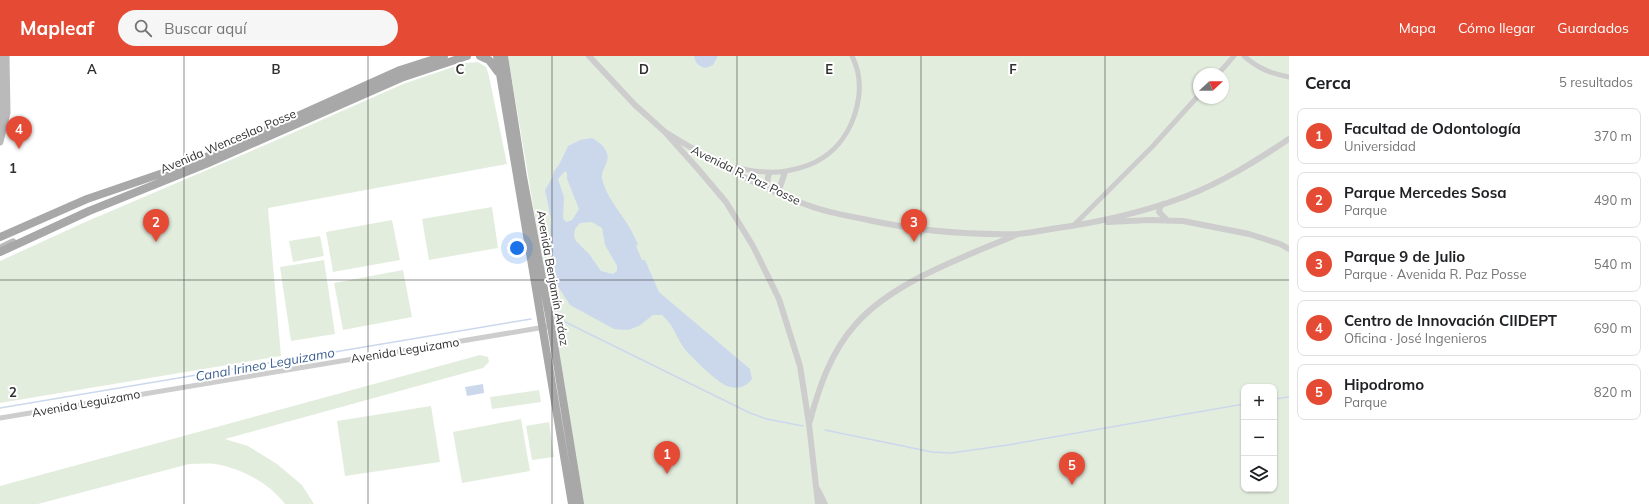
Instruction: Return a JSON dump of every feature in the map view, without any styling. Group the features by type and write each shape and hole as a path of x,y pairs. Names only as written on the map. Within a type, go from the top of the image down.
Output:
{"main road":[{"path":"0,124 3,98 1,56"},
{"path":"0,142 7,113 6,56"},
{"path":"0,237 87,199 194,162 400,70 444,56"},
{"name":"Avenida Wenceslao Posse","path":"0,252 89,211 206,164 401,78 466,56 475,56"},
{"path":"480,56 489,60 500,74"},
{"name":"Avenida Benjamín Aráoz","path":"497,56 580,504"},
{"name":"Avenida Benjamín Aráoz","path":"504,56 572,504"},
{"path":"0,248 26,237 39,234"}],"street":[{"path":"589,56 635,105 664,132 726,202 753,246 770,279 779,299 800,366 809,424 818,504"},
{"path":"722,165 769,173 785,172 808,165 824,157 835,147 846,133 854,117 858,98 859,80 852,56"},
{"path":"1223,68 1234,56"},
{"path":"1244,56 1256,66 1272,73 1289,76"},
{"path":"1072,226 1152,147 1193,102"},
{"name":"Avenida R. Paz Posse","path":"664,132 722,165 778,193 834,213 924,231 1020,234 1094,222 1163,204 1216,182 1268,153 1289,139"},
{"path":"778,193 785,172"},
{"path":"766,187 769,173"},
{"path":"1163,204 1160,207 1159,212 1168,221"},
{"path":"1094,222 1149,220 1183,221 1249,234 1280,244 1289,249"},
{"path":"809,424 819,386 837,350 854,326 876,304 918,278 1020,234"},
{"name":"Avenida Leguizamo","path":"0,418 546,327"},
{"path":"816,487 825,504"}],"green space":[{"path":"508,56 1289,56 1289,504 583,504"},
{"path":"478,62 486,67 489,76 507,164 268,208 281,356 0,403 0,261 83,223 403,84 465,63"},
{"path":"492,207 498,248 429,260 422,219"},
{"path":"392,220 400,260 333,272 326,232"},
{"path":"320,236 324,256 293,262 289,241"},
{"path":"324,260 335,334 291,341 280,267"},
{"path":"403,270 412,317 343,330 334,283"},
{"path":"480,355 488,357 489,362 483,368 225,439 248,446 277,464 302,485 314,504 285,504 263,483 235,469 215,464 189,464 38,504 0,504 0,486"},
{"path":"539,390 541,402 492,409 490,397"},
{"path":"431,406 440,462 345,476 337,421"},
{"path":"521,419 530,471 462,483 453,432"},
{"path":"549,422 554,457 532,460 526,426"}],"water":[{"path":"694,56 718,56 713,65 706,68 701,67 695,61"},
{"path":"592,138 605,148 608,156 602,175 604,185 638,244 636,246 642,260 645,260 659,292 750,369 752,379 750,382 736,388 729,387 721,383 687,352 670,323 662,315 653,315 639,326 628,330 614,329 570,305 557,285 554,274 550,231 551,219 545,190 568,146 580,140","holes":["565,171 579,209 572,220 566,222 563,218 564,197 558,179","592,222 602,228 605,245 617,266 617,271 613,274 601,271 589,254 576,241 574,236 575,229 580,223"]},
{"path":"483,384 484,393 467,396 465,387"}],"waterway":[{"path":"553,316 750,413 767,419 803,426"},
{"name":"Canal Irineo Leguizamo","path":"0,408 531,319"},
{"path":"1277,399 1289,397"},
{"path":"825,430 932,452 951,453 1008,445 1241,405"}],"place":[{"name":"Centro de Innovación CIIDEPT","path":"19,149"},
{"name":"Parque Mercedes Sosa","path":"156,242"},
{"name":"Parque 9 de Julio","path":"914,242"},
{"name":"Facultad de Odontología","path":"667,474"},
{"name":"Hipodromo","path":"1072,485"}]}
